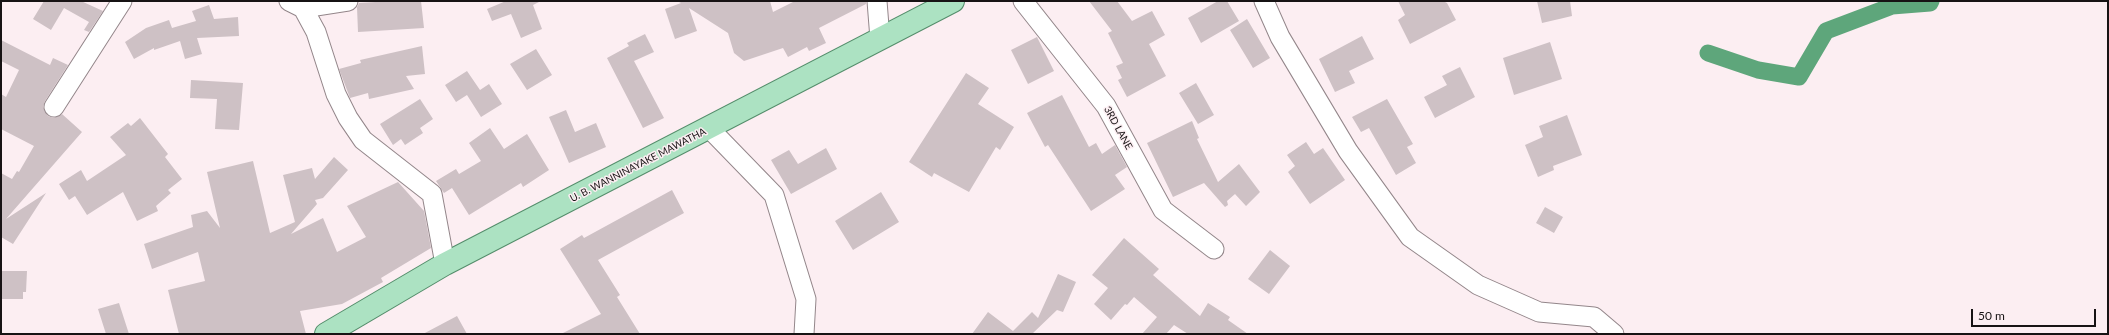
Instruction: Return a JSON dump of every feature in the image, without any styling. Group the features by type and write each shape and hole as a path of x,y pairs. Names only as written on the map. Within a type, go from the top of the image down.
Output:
{"main road":[{"name":"U. B. WANNINAYAKE MAWATHA","path":"326,334 445,264 880,39 927,7 953,1"}],"street":[{"path":"54,107 122,1"},
{"path":"348,1 298,3 316,32 336,94 348,118 363,140 432,194 445,264"},
{"path":"877,1 880,39"},
{"name":"3RD LANE","path":"1023,1 1106,106 1163,210 1214,250"},
{"path":"1264,1 1280,37 1348,151 1410,237 1478,285 1539,312 1594,317 1614,334"},
{"path":"709,128 774,196 806,299 804,334"}],"building":[{"path":"44,1 81,1 103,11 89,32 84,30 89,22 64,8 51,30 33,19"},
{"path":"421,1 424,28 358,32 357,7 359,3"},
{"path":"506,1 541,1 533,5 542,29 521,38 511,14 492,21 487,9"},
{"path":"677,1 770,1 773,12 795,1 866,1 866,4 819,28 826,43 809,51 807,47 788,57 783,48 744,61 734,53 728,33 689,8 697,31 675,39 665,9 681,3"},
{"path":"1089,1 1117,1 1132,21 1152,11 1165,35 1149,44 1166,76 1127,97 1118,80 1122,78 1116,66 1123,63 1108,33 1112,31"},
{"path":"1218,1 1227,1 1239,21 1201,43 1188,18"},
{"path":"1398,1 1443,1 1447,3 1456,20 1410,44 1398,20 1405,15"},
{"path":"1537,1 1570,1 1572,16 1542,23"},
{"path":"209,5 214,19 238,17 239,36 197,38 202,54 185,59 180,41 154,50 154,48 134,59 125,42 146,28 169,20 172,28 196,21 192,11"},
{"path":"1247,19 1270,58 1253,68 1230,30"},
{"path":"645,34 654,52 634,61 664,118 643,128 607,58 629,46 627,43"},
{"path":"1362,36 1374,59 1349,71 1355,83 1335,92 1319,59"},
{"path":"1037,37 1054,71 1028,84 1011,50"},
{"path":"1,40 50,65 53,58 68,65 45,101 43,107 48,116 54,118 62,114 82,132 6,219 46,193 13,244 1,237 1,173 12,179 17,171 19,172 34,146 1,129 1,94 6,97 19,70 1,61"},
{"path":"1550,42 1562,79 1514,95 1503,58"},
{"path":"422,46 425,74 406,76 414,89 369,99 368,93 350,98 339,69 361,63 360,60"},
{"path":"536,49 552,75 527,90 510,64"},
{"path":"1460,67 1475,97 1435,118 1424,97 1447,85 1442,76"},
{"path":"467,71 480,90 489,84 502,104 481,117 467,95 456,102 445,85"},
{"path":"966,73 989,88 978,104 1014,127 1000,150 996,147 969,192 934,173 932,177 909,162"},
{"path":"191,80 243,83 239,130 215,129 217,99 190,98"},
{"path":"1196,83 1214,115 1198,124 1179,93"},
{"path":"1062,95 1089,147 1096,143 1102,154 1115,145 1127,167 1115,175 1125,189 1091,211 1048,145 1045,147 1027,113"},
{"path":"420,99 433,119 420,128 423,133 405,145 401,139 393,145 380,124"},
{"path":"1387,99 1413,144 1407,147 1416,163 1396,175 1369,128 1361,132 1352,117"},
{"path":"566,110 575,132 596,123 606,147 569,163 549,117"},
{"path":"1567,115 1582,155 1553,166 1554,170 1538,177 1525,145 1543,137 1539,126"},
{"path":"140,118 168,154 165,157 182,179 168,190 171,193 156,206 158,211 137,221 123,192 87,215 75,196 69,200 59,184 81,170 87,181 126,155 110,137 128,123 131,126"},
{"path":"1192,121 1199,138 1197,139 1218,182 1239,164 1260,192 1246,206 1235,194 1227,201 1228,205 1225,207 1204,183 1173,197 1147,143"},
{"path":"490,128 504,149 527,134 549,170 523,187 521,183 469,215 452,188 444,193 436,181 456,169 459,174 481,161 469,143"},
{"path":"1306,142 1314,154 1323,148 1345,180 1310,204 1288,172 1295,166 1287,155"},
{"path":"826,148 837,169 791,194 771,160 789,150 798,164"},
{"path":"334,157 348,170 323,198 315,200 317,204 291,234 323,218 337,252 366,237 347,206 398,182 424,211 431,248 381,278 383,282 342,304 300,311 306,334 179,334 168,290 205,281 198,252 152,269 144,244 193,227 191,215 207,211 220,228 207,172 253,161 270,233 295,222 283,175 312,168 315,179"},
{"path":"672,190 684,213 598,260 620,295 617,297 640,334 561,334 601,314 560,249 582,235 584,238"},
{"path":"881,192 899,222 853,250 835,221"},
{"path":"1545,207 1563,217 1554,233 1536,223"},
{"path":"1124,238 1159,269 1153,275 1200,316 1208,303 1230,317 1228,320 1248,334 1188,334 1174,325 1166,334 1142,334 1157,317 1134,297 1127,305 1125,304 1111,320 1094,304 1108,288 1092,275"},
{"path":"1270,250 1290,266 1269,294 1248,279"},
{"path":"1,271 27,271 26,292 23,292 23,299 1,299"},
{"path":"1058,274 1076,282 1063,312 1057,310 1032,334 972,334 988,312 1013,331 1032,312 1038,318"},
{"path":"119,303 129,334 106,334 98,309"},
{"path":"457,316 467,334 423,334"}],"waterway":[{"path":"1708,53 1758,70 1799,77 1826,31 1892,6 1930,3 1931,1"}]}
